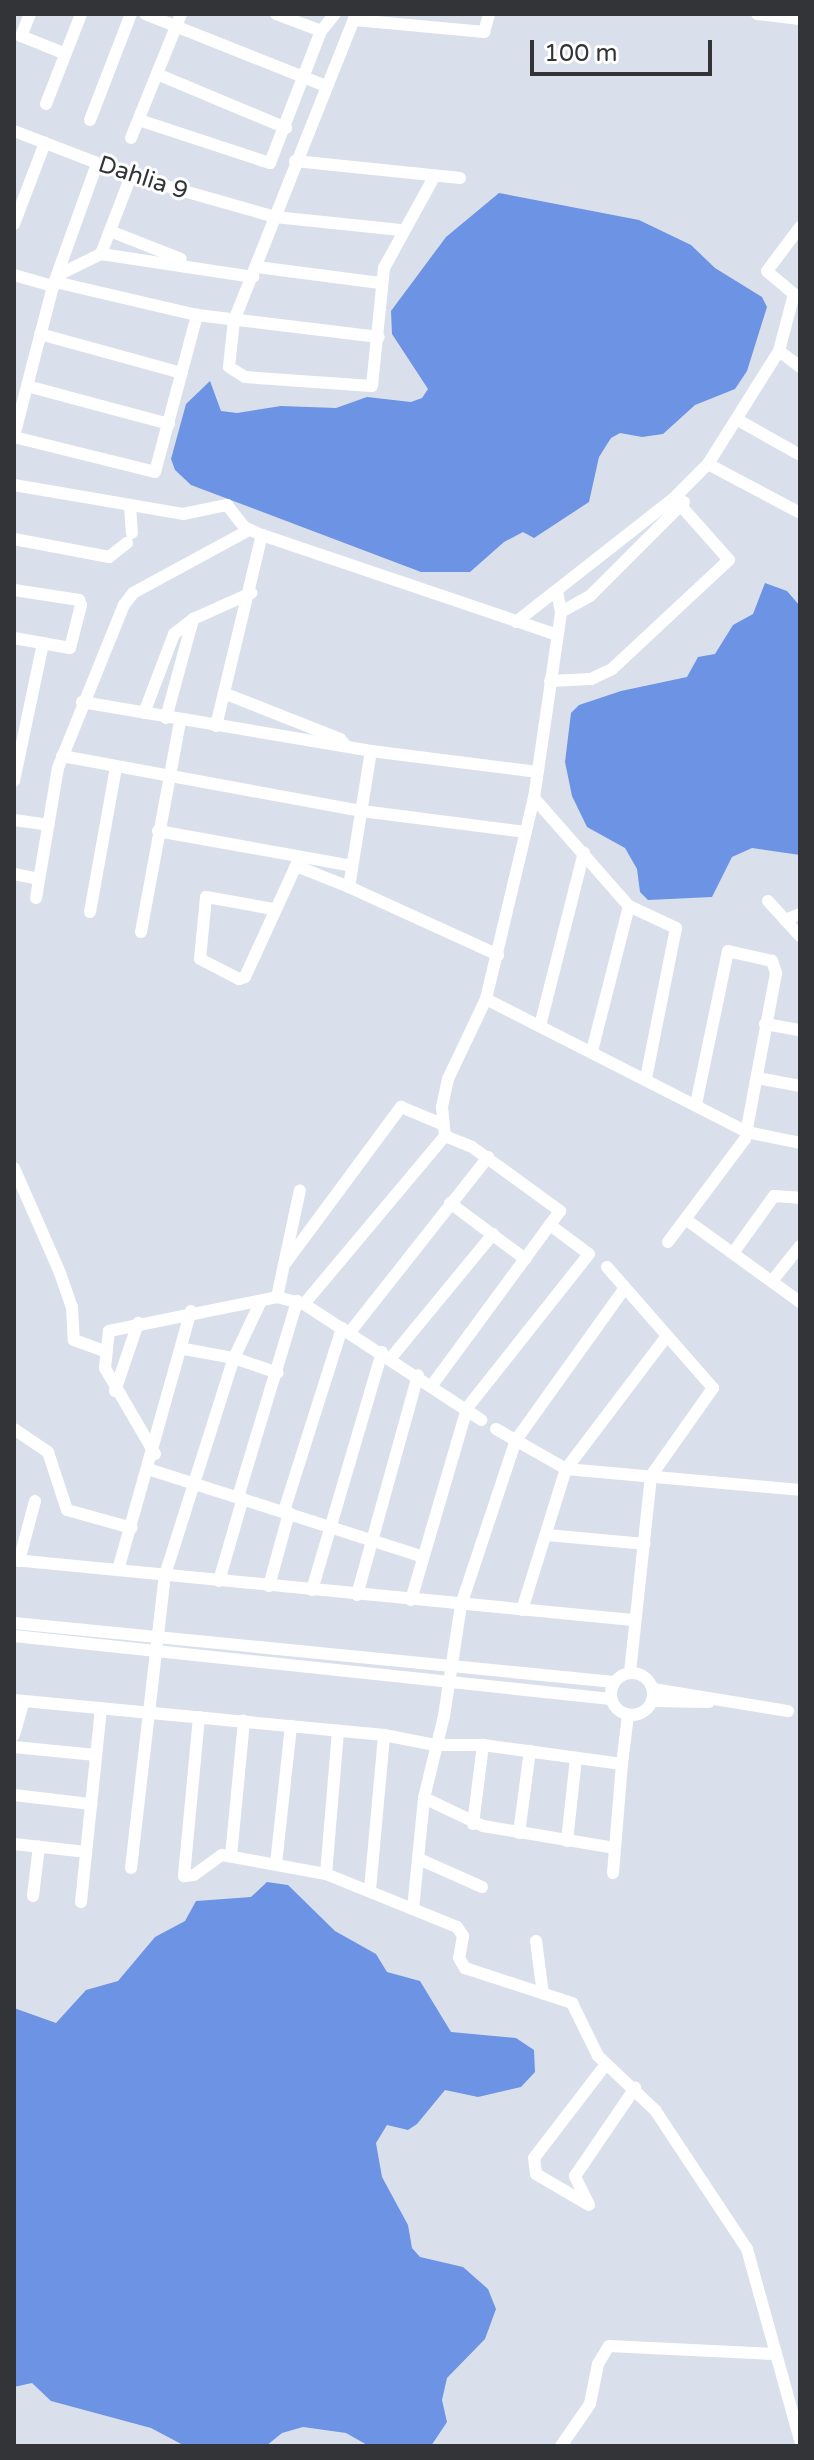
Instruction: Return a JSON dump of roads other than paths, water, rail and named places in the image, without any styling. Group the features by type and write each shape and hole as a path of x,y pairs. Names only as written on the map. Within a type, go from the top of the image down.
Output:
{"street":[{"path":"30,14 21,36 66,54"},
{"path":"46,104 81,14"},
{"path":"90,120 131,14"},
{"path":"145,14 178,20 326,86"},
{"path":"276,14 321,31"},
{"path":"139,120 270,163 321,31 335,14"},
{"path":"434,177 400,230 380,283 379,337 372,386 245,377 228,360 234,320 255,272 295,161 356,17 484,32 489,14"},
{"path":"757,14 800,19"},
{"path":"131,138 178,20"},
{"path":"157,74 286,128"},
{"name":"Dahlia 9","path":"14,131 131,176 275,217 400,230"},
{"path":"14,224 45,143"},
{"path":"295,161 460,178"},
{"path":"97,164 55,281 14,436 152,473 169,424 197,315"},
{"path":"101,254 131,176"},
{"path":"561,612 590,596 678,502 738,420 779,351 797,297 767,271 800,227"},
{"path":"110,231 198,265"},
{"path":"55,281 101,254 380,283"},
{"path":"14,275 55,281 197,315 379,337"},
{"path":"40,334 182,373"},
{"path":"779,351 800,367"},
{"path":"27,386 169,424"},
{"path":"738,420 798,450"},
{"path":"703,469 800,513"},
{"path":"14,485 190,515 222,504 249,530 557,635"},
{"path":"516,622 678,502"},
{"path":"550,681 591,679 612,669 729,560 678,502"},
{"path":"14,539 109,557 130,538 130,506"},
{"path":"36,898 62,756 82,702 133,593 249,530"},
{"path":"216,726 251,593 262,535"},
{"path":"14,590 81,602 72,646 14,638"},
{"path":"219,1581 301,1302 444,1130 448,1079 486,999 534,798 561,612 557,592"},
{"path":"144,713 164,650 193,619 251,593"},
{"path":"166,718 193,619"},
{"path":"14,781 43,643"},
{"path":"226,694 340,739 347,747"},
{"path":"82,702 371,751 538,772"},
{"path":"141,932 180,721"},
{"path":"349,887 371,751"},
{"path":"62,756 168,778 362,811 526,832"},
{"path":"90,912 116,767"},
{"path":"534,798 629,906 676,928 646,1078"},
{"path":"14,820 49,825"},
{"path":"158,831 298,861 352,866"},
{"path":"540,1026 584,852"},
{"path":"298,861 498,955"},
{"path":"273,909 206,897 203,963 245,977 273,909 298,861"},
{"path":"14,874 39,879"},
{"path":"768,901 800,936"},
{"path":"592,1051 629,906"},
{"path":"785,920 800,914"},
{"path":"668,1242 688,1221 747,1132 776,966 728,951 696,1104"},
{"path":"486,999 747,1132 800,1143"},
{"path":"765,1024 800,1030"},
{"path":"757,1078 800,1086"},
{"path":"284,1265 401,1107 488,1157 560,1209 433,1384"},
{"path":"269,1586 286,1512 346,1330 488,1157"},
{"path":"14,1168 72,1307 74,1340 104,1351"},
{"path":"277,1297 300,1190"},
{"path":"733,1253 774,1196 800,1198"},
{"path":"450,1203 525,1259"},
{"path":"688,1221 800,1302"},
{"path":"411,1600 421,1556 467,1408 589,1254 550,1225"},
{"path":"312,1590 386,1356 493,1234"},
{"path":"772,1281 800,1246"},
{"path":"607,1267 713,1388 651,1476 645,1544 633,1620 630,1673"},
{"path":"413,1909 424,1798 461,1605 516,1440 625,1288"},
{"path":"155,1454 115,1391 103,1362 109,1331 191,1311 277,1297 301,1302 433,1384 481,1420"},
{"path":"131,1868 165,1575 234,1358 261,1301"},
{"path":"118,1570 151,1470 184,1349 191,1311"},
{"path":"115,1391 138,1323"},
{"path":"522,1610 566,1469 667,1336"},
{"path":"184,1349 234,1358 278,1373"},
{"path":"357,1595 418,1375"},
{"path":"14,1429 48,1452 67,1510 132,1528"},
{"path":"496,1429 566,1469 800,1490"},
{"path":"151,1470 421,1556"},
{"path":"35,1501 16,1561 633,1620"},
{"path":"547,1535 645,1544"},
{"path":"14,1623 156,1644 611,1699 628,1715"},
{"path":"14,1636 450,1663 614,1682 630,1673 647,1679 652,1695 645,1711 628,1715"},
{"path":"611,1699 614,1682"},
{"path":"652,1695 788,1711"},
{"path":"14,1735 19,1700 384,1735 435,1745 483,1745 622,1764"},
{"path":"81,1902 101,1708"},
{"path":"613,1873 628,1715"},
{"path":"199,1717 183,1873 194,1875 217,1857 231,1856 326,1874 461,1931 459,1958 465,1968 572,2003 606,2064 635,2088 747,2249 800,2440"},
{"path":"231,1856 244,1721"},
{"path":"276,1864 291,1726"},
{"path":"326,1874 338,1731"},
{"path":"370,1890 384,1735"},
{"path":"473,1824 483,1745"},
{"path":"14,1747 96,1755"},
{"path":"519,1833 530,1751"},
{"path":"567,1841 576,1758"},
{"path":"14,1795 91,1804"},
{"path":"424,1798 473,1824 614,1848"},
{"path":"14,1844 86,1852"},
{"path":"33,1896 39,1846"},
{"path":"419,1859 482,1887"},
{"path":"536,1941 543,1994"},
{"path":"606,2064 534,2158 536,2174 589,2205 575,2176 635,2088"},
{"path":"561,2446 590,2404 598,2364 609,2346 774,2354"}],"water":[{"path":"499,193 639,220 691,245 715,268 762,297 767,307 747,371 735,389 695,405 663,434 642,437 620,433 611,438 599,457 589,502 534,538 523,532 504,542 470,572 421,572 191,485 175,470 171,459 186,404 210,381 221,411 237,413 281,406 336,408 367,397 411,402 422,398 428,389 392,334 391,311 446,237"},
{"path":"765,583 787,591 800,606 800,855 752,848 732,857 712,897 648,900 640,892 637,869 625,848 587,827 572,796 565,762 571,713 579,705 621,691 687,677 698,657 715,654 733,625 753,614"},
{"path":"267,1882 288,1885 335,1931 376,1954 387,1972 420,1981 451,2032 516,2038 534,2050 535,2072 521,2087 478,2097 445,2090 417,2124 408,2130 387,2125 376,2143 382,2177 408,2225 412,2248 420,2257 463,2267 488,2289 496,2309 485,2339 447,2378 442,2400 447,2422 431,2446 369,2446 346,2433 303,2427 282,2433 266,2446 185,2446 151,2428 51,2401 32,2383 14,2387 14,2008 56,2023 86,1990 118,1981 155,1937 185,1921 196,1901 251,1897"}]}
